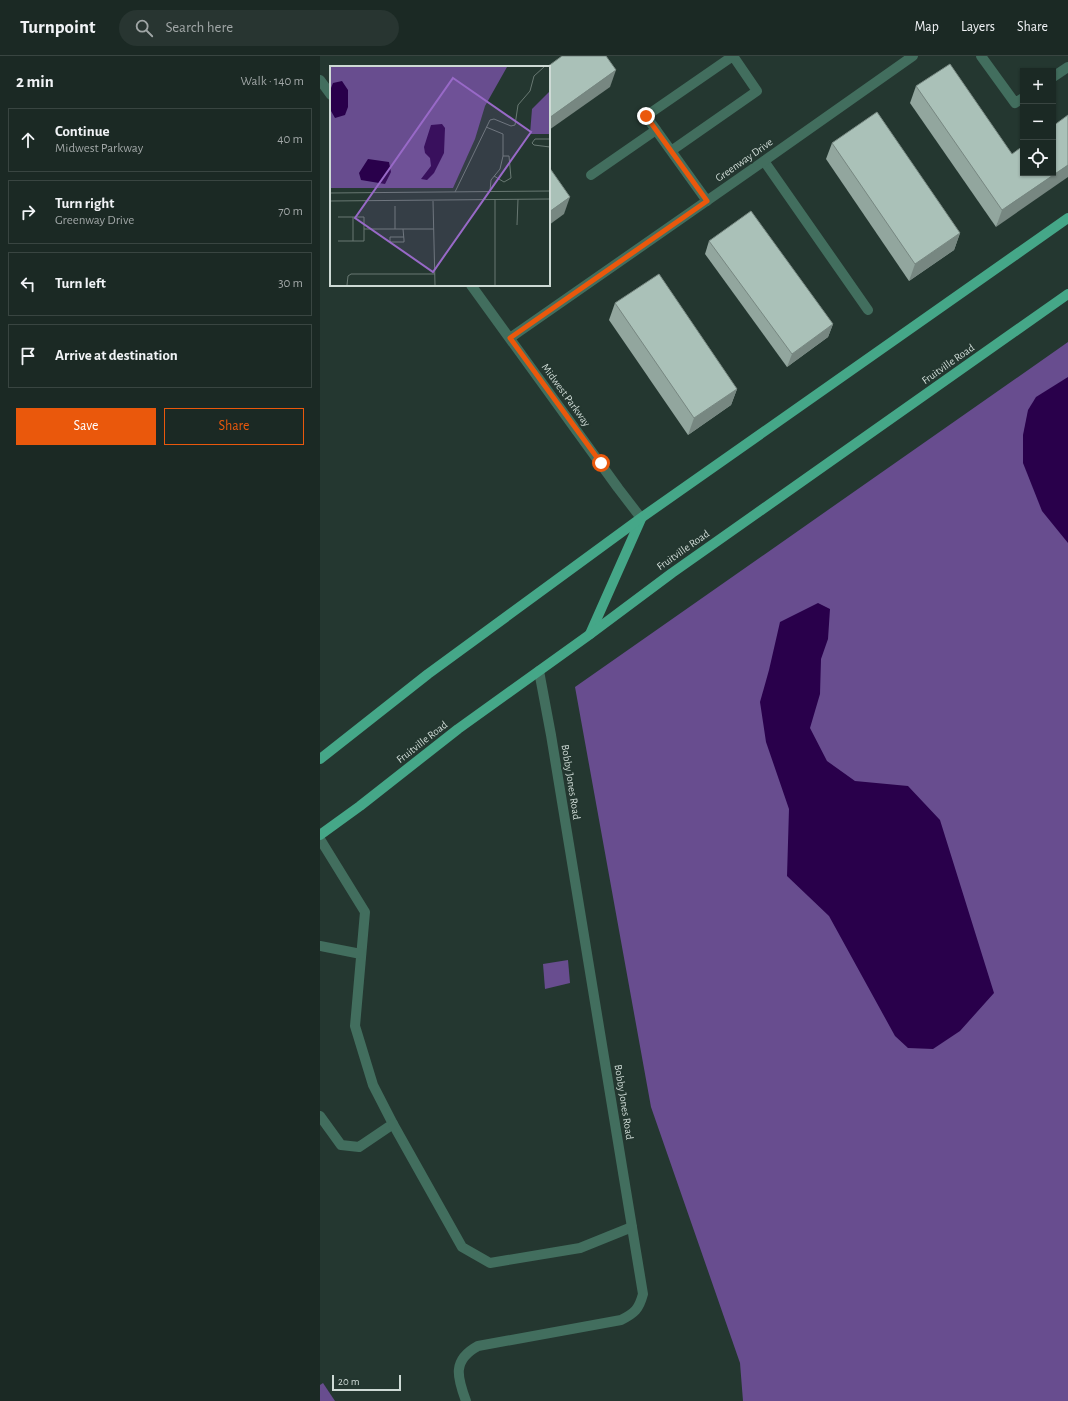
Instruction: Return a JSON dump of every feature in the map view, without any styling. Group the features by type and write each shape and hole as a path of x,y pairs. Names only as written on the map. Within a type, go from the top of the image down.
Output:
{"main road":[{"path":"320,759 428,674 641,518 1068,218"},
{"name":"Fruitville Road","path":"320,835 360,806 458,729 589,635 672,573 1068,294"},
{"path":"589,635 641,518"}],"street":[{"path":"671,151 757,91 733,56 646,116 671,151 707,201"},
{"name":"Greenway Drive","path":"510,338 913,56"},
{"path":"981,56 1015,103 1020,100"},
{"path":"1056,75 1068,66"},
{"path":"320,80 330,94"},
{"path":"591,175 656,130"},
{"path":"764,161 868,310"},
{"name":"Midwest Parkway","path":"472,286 641,518"},
{"name":"Bobby Jones Road","path":"466,1401 460,1384 458,1372 461,1361 468,1351 478,1346 621,1320 632,1315 640,1306 643,1294 551,735 539,671"},
{"path":"320,839 365,912 355,1026 373,1085 392,1124 462,1247 490,1263 580,1248 632,1227"},
{"path":"320,946 362,954"},
{"path":"320,1116 341,1145 359,1147 392,1124"}],"shaded area":[{"path":"1068,342 1068,1401 743,1401 740,1363 651,1107 575,687"},
{"path":"1068,377 1068,543 1042,511 1023,463 1023,435 1028,410 1036,397"},
{"path":"818,603 830,609 828,639 821,659 820,694 810,728 827,761 855,781 908,786 940,820 994,993 960,1031 933,1049 908,1048 895,1036 829,916 787,876 789,809 766,742 760,702 780,622"},
{"path":"568,960 570,983 545,989 543,964"},
{"path":"323,1383 335,1401 320,1401 320,1385"}],"building":[{"path":"562,56 606,56 616,70 550,117 550,66 548,66"},
{"path":"950,64 1012,154 1020,148 1020,176 1052,176 1002,210 916,86"},
{"path":"877,112 960,233 915,264 832,143"},
{"path":"1068,115 1068,165 1056,173 1056,124"},
{"path":"550,168 570,197 550,211"},
{"path":"751,211 833,324 792,354 709,241"},
{"path":"659,274 737,389 694,418 615,303"}],"route":[{"path":"601,463 510,338 707,201 646,116"}]}
